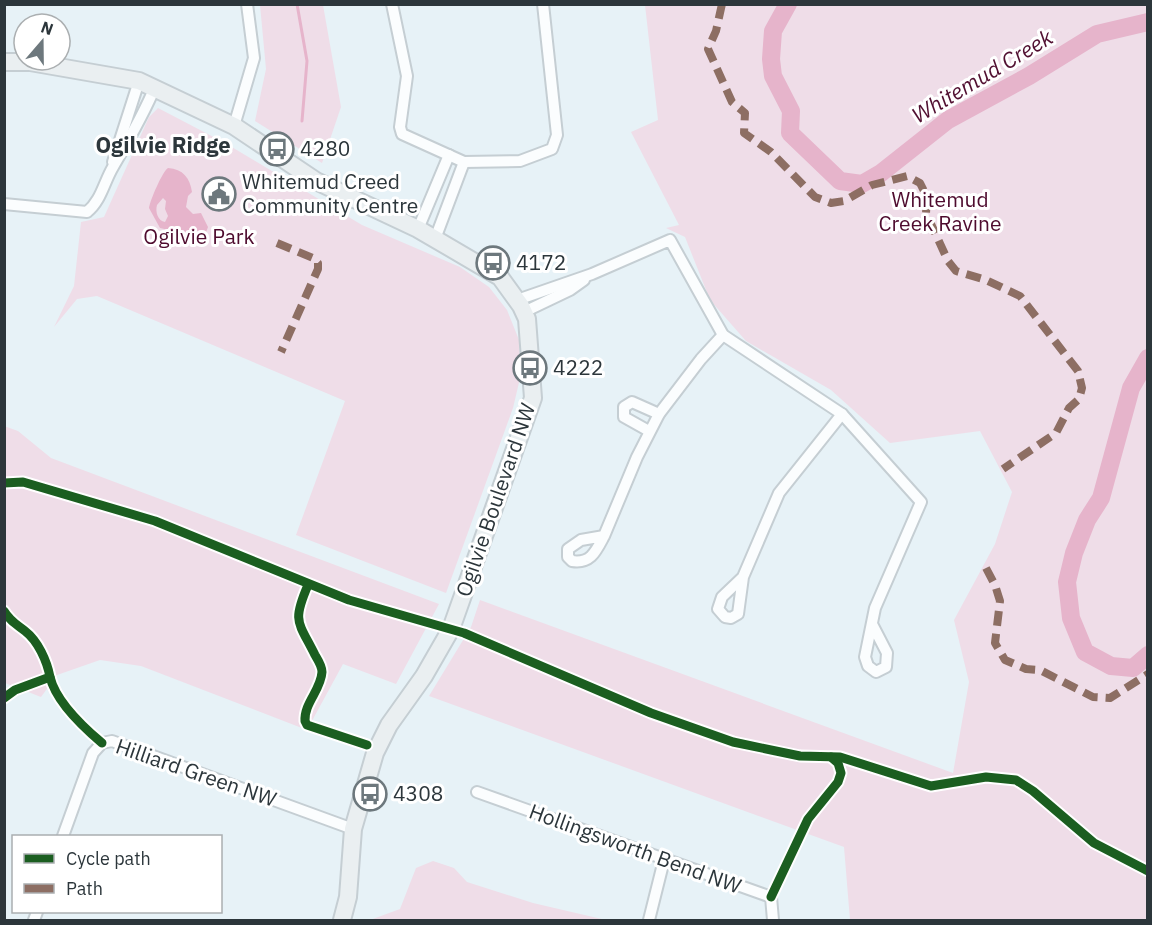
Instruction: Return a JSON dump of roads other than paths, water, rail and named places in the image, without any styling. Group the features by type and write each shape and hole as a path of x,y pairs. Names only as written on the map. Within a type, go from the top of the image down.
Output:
{"street":[{"path":"234,126 254,58 247,4"},
{"path":"392,4 407,76 400,127 402,134 464,162 520,161 552,149 557,135 543,4"},
{"name":"Ogilvie Boulevard NW","path":"4,62 30,62 147,84 234,126 316,181 418,229 500,277 527,319 533,398 451,629 382,739 364,784 352,829 348,897 342,921"},
{"path":"112,168 119,139 147,84"},
{"path":"6,203 87,212 95,205 112,168 129,143 147,84"},
{"path":"418,229 448,155"},
{"path":"435,239 464,162"},
{"path":"520,306 570,290 592,274 670,240 723,335 842,414 921,502 875,608 872,624"},
{"path":"604,536 649,431 659,414 723,335"},
{"path":"649,431 624,417 624,408 632,402 659,414"},
{"path":"743,577 779,493 842,414"},
{"name":"Hilliard Green NW","path":"64,835 93,753 102,743 112,741 352,829"},
{"name":"Hollingsworth Bend NW","path":"477,792 771,897 773,921"},
{"path":"649,921 664,860"}],"waterway":[{"path":"297,4 307,61 302,121"},
{"name":"Whitemud Creek","path":"788,4 773,31 771,59 773,76 791,111 790,133 840,181 862,184 881,173 948,120 1029,76 1097,34 1148,22"},
{"name":"Whitemud Creek","path":"1148,358 1131,388 1101,498 1087,520 1074,553 1067,582 1071,618 1085,652 1111,666 1133,668 1148,655"}],"place":[{"name":"4280","path":"277,149"},
{"name":"Whitemud Creed Community Centre","path":"219,194"},
{"name":"4172","path":"493,263"},
{"name":"4222","path":"530,368"},
{"name":"4308","path":"370,794"}],"district":[{"name":"Ogilvie Ridge","path":"163,145"}],"park label":[{"name":"Whitemud Creek Ravine","path":"940,212"},
{"name":"Ogilvie Park","path":"199,237"}]}
